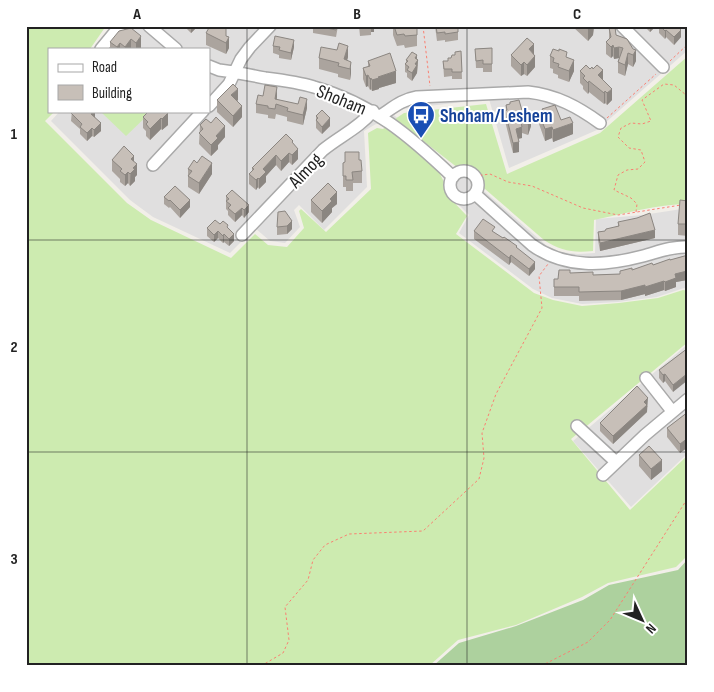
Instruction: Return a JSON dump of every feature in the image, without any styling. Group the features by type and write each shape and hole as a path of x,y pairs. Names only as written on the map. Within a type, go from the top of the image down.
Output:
{"street":[{"path":"102,48 120,26"},
{"path":"149,26 175,48"},
{"path":"210,105 226,87 250,46 270,26"},
{"path":"622,26 663,67"},
{"name":"Shoham","path":"210,66 220,70 312,86 351,100 377,114 413,140 453,177"},
{"name":"Almog","path":"242,234 323,150 377,114 401,102 417,97 518,92 537,93 554,97 570,104 600,123"},
{"path":"153,165 202,112"},
{"path":"462,171 475,176 478,188 474,194 464,199 456,196 450,184 453,177 462,171"},
{"path":"474,194 532,245 542,252 566,261 607,263 678,246 688,247"},
{"path":"646,378 672,411"},
{"path":"603,475 645,434 688,399"},
{"path":"577,426 616,462"}],"path":[{"path":"423,26 432,96"},
{"path":"600,123 688,44"},
{"path":"636,212 637,204 631,198 614,190 618,175 627,170 638,169 646,162 641,150 629,148 618,136 621,128 631,123 642,124 651,121 642,100 664,84 674,85 686,95 688,93"},
{"path":"475,176 490,174 508,182 532,186 583,208 618,215 688,204"},
{"path":"261,666 283,653 289,640 285,607 308,580 313,560 325,545 349,534 423,531 479,479 484,458 482,433 496,394 542,308 539,276 553,257"},
{"path":"542,666 588,642 610,620 688,495"}],"shaded area":[{"path":"111,26 688,26 688,50 597,130 509,168 489,99 402,109 394,115 452,167 484,191 546,245 560,252 595,253 596,219 643,215 688,208 688,289 684,288 657,297 582,304 552,298 533,289 459,233 469,215 449,195 439,169 386,121 364,131 367,187 324,230 299,205 294,210 300,227 285,243 270,241 255,228 230,253 153,217 130,200 51,121 59,112 210,112 210,48 96,48"},
{"path":"688,344 688,453 631,507 573,441"}],"green space":[{"path":"26,26 106,26 91,48 48,48 48,112 54,112 45,121 127,203 151,220 231,258 255,234 268,245 287,247 304,228 299,211 301,209 326,232 371,189 368,133 377,128 383,129 388,125 438,170 444,182 447,195 467,216 456,234 534,293 553,300 582,306 658,298 683,290 688,291 688,342 571,439 630,510 688,455 688,555 676,567 608,583 582,597 516,625 458,640 429,666 26,666"},
{"path":"688,56 688,204 653,207 594,220 593,251 579,252 567,250 556,247 544,240 485,189 395,119 404,113 486,104 507,174 600,133"},
{"path":"102,112 151,112 126,136"},
{"path":"688,559 688,663 684,666 433,666 459,643 516,626 583,600 609,585 678,570"}],"building":[{"path":"210,26 226,26 226,36 229,37 226,43 206,33"},
{"path":"317,26 337,26 336,30"},
{"path":"394,26 417,26 417,35 397,35"},
{"path":"436,26 458,26 458,32 437,33"},
{"path":"660,26 677,26 681,30 674,37"},
{"path":"615,27 616,35 627,39 633,49 636,50 633,55 628,53 625,65 618,62 623,48 614,48 613,45 611,47 606,42 611,37 609,28"},
{"path":"131,28 141,36 136,43 131,39 125,47 120,43 117,47 110,42 119,31"},
{"path":"275,36 294,40 291,53 279,50 280,47 273,46"},
{"path":"527,38 534,44 529,49 535,56 527,65 524,62 521,65 511,55"},
{"path":"339,43 348,46 344,59 351,62 350,69 338,66 339,63 319,58 321,47 337,50"},
{"path":"492,48 492,64 483,64 483,60 476,61 475,49"},
{"path":"553,49 567,52 566,57 574,60 569,71 558,67 559,64 553,62 554,58 550,56"},
{"path":"461,51 462,72 452,72 452,69 444,69 443,61 448,61 448,58 455,55 455,52"},
{"path":"412,52 417,55 415,58 418,60 412,73 407,70 409,67 405,64"},
{"path":"390,53 396,71 372,80 368,75 366,76 363,68 370,66 368,61"},
{"path":"586,65 593,69 597,65 603,70 598,75 612,89 604,93 589,81 588,83 580,71"},
{"path":"233,84 238,89 231,95 242,106 233,116 217,100"},
{"path":"265,85 277,87 275,99 298,104 300,97 307,99 303,115 287,111 288,108 276,104 275,109 256,104 258,95 263,96"},
{"path":"519,100 523,114 531,116 528,124 521,122 522,127 516,129 519,142 513,143 505,111 507,110 506,105"},
{"path":"555,105 561,120 570,117 573,123 553,130 552,127 545,129 539,113 543,111 542,109"},
{"path":"322,110 330,118 322,127 316,120 318,118 316,116"},
{"path":"92,112 91,114 101,123 94,130 92,128 87,133 80,127 82,124 71,113"},
{"path":"148,112 168,113 150,129 146,124 148,122 143,117"},
{"path":"216,117 225,126 211,145 199,133 203,129 200,125 206,119 211,123"},
{"path":"286,134 298,149 292,155 289,153 281,161 276,155 263,169 266,172 256,180 249,174 254,169 252,168"},
{"path":"124,146 134,156 131,159 137,164 130,174 128,172 125,175 120,171 122,169 112,160"},
{"path":"345,152 359,152 362,171 352,172 353,180 346,180 346,176 343,176"},
{"path":"202,156 212,163 199,183 188,176 192,171 188,169 194,160 197,163"},
{"path":"328,183 337,192 330,199 332,201 322,211 311,200"},
{"path":"175,186 190,200 180,210 164,197"},
{"path":"232,190 249,205 244,210 242,208 235,214 228,208 231,205 226,201 229,199 226,196"},
{"path":"680,200 688,201 688,224 678,224"},
{"path":"285,211 292,221 287,226 277,227 278,212"},
{"path":"650,213 655,230 600,243 598,232 619,226 618,222"},
{"path":"483,219 495,227 492,231 517,246 535,262 529,269 511,255 509,258 474,231"},
{"path":"215,220 220,224 223,221 228,225 227,227 234,234 229,239 218,231 214,235 207,228"},
{"path":"688,255 688,271 675,274 676,278 645,287 645,285 621,291 579,292 579,287 554,287 554,279 558,279 559,270 570,270 570,273 593,272 593,275 620,274 620,271 632,268 632,270 652,263 653,265"},
{"path":"688,348 688,373 673,385 665,374 663,375 659,370"},
{"path":"637,386 648,398 644,402 647,405 613,436 600,423"},
{"path":"688,412 688,438 680,444 667,428"},
{"path":"649,446 662,460 651,469 639,455"}],"place":[{"name":"Shoham/Leshem","path":"421,139"}]}
